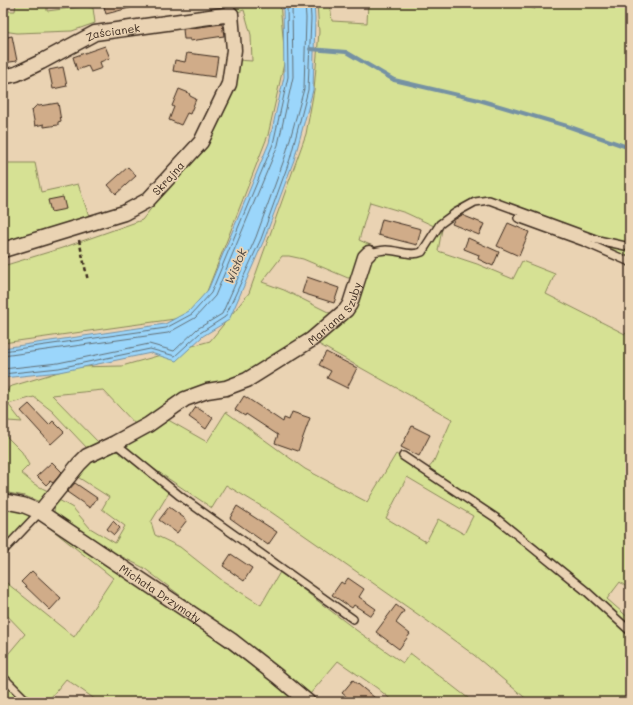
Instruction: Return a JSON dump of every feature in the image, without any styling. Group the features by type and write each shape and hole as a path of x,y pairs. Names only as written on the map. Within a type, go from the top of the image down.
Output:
{"street":[{"name":"Zaścianek","path":"3,77 16,74 95,33 231,14"},
{"name":"Skrajna","path":"3,250 124,213 148,200 201,142 229,84 234,50 231,14"},
{"name":"Mariana Szuby","path":"40,512 87,456 148,425 185,399 207,391 226,388 247,380 311,340 346,310 350,304 365,258 369,253"},
{"name":"Michała Drzymały","path":"3,501 23,505 40,512 231,640 308,702"}],"lane":[{"name":"Mariana Szuby","path":"369,253 386,250 418,254 422,252 440,224 454,213 475,202 489,200 598,240 630,247"},
{"path":"518,218 584,242 630,262"},
{"path":"115,443 180,496 353,619"},
{"path":"404,456 496,518 586,592 630,631"},
{"path":"3,551 40,512"},
{"path":"3,677 28,702"}],"path":[{"path":"80,247 88,281"}],"green space":[{"path":"16,3 47,3 47,11 86,6 93,8 95,23 72,31 17,33 3,31 3,11 15,11"},
{"path":"231,3 280,3 285,59 268,135 204,299 182,318 3,343 3,266 62,248 142,220 202,144 237,60 252,61 251,35 244,10 231,14"},
{"path":"317,3 330,3 332,21 367,23 368,3 516,3 535,9 537,3 630,3 630,245 615,243 492,198 441,220 434,226 406,213 370,202 359,240 375,247 362,258 354,277 348,278 303,259 282,256 262,282 284,290 336,316 269,363 138,427 103,390 52,395 101,445 88,449 52,411 34,397 8,404 22,422 3,422 3,389 8,391 9,387 75,367 122,366 210,341 249,293 306,134 314,90 319,32"},
{"path":"3,163 35,163 41,192 78,184 90,219 3,246"},
{"path":"542,220 596,242 630,248 630,260"},
{"path":"440,227 442,229 438,251 477,264 513,279 522,261 555,274 546,294 625,334 630,330 630,590 620,582 607,599 630,619 630,630 549,556 448,483 427,470 433,463 452,419 313,341 340,318 370,256 387,252 417,256"},
{"path":"226,412 305,469 367,502 396,454 493,519 597,604 630,635 630,702 530,702 474,655 271,512 226,485 212,508 139,459 129,450 126,443 163,417 207,442","holes":["407,477 473,516 464,534 438,519 426,542 386,518"]},
{"path":"3,433 22,452 29,465 21,473 34,484 52,493 40,502 25,496 3,492"},
{"path":"114,449 170,491 151,522 155,535 180,547 223,581 261,605 280,572 356,630 403,663 410,653 473,702 394,702 377,688 338,661 310,694 144,568 109,550 54,512 55,502 57,499 73,508 90,528 115,543 125,526 102,509 109,497 73,474 81,466"},
{"path":"3,507 27,513 29,514 29,519 3,546"},
{"path":"45,524 53,527 191,620 299,702 99,702 66,679 47,702 34,702 3,672 3,660 25,634 3,611 3,580 74,637 113,578"},
{"path":"3,682 23,702 3,702"}],"water":[{"name":"Wisłok","path":"283,3 314,3 313,90 294,160 264,240 229,320 203,336 176,361 151,353 59,372 3,378 3,348 165,324 189,311 208,290 269,143 284,77"}],"building":[{"path":"103,3 137,3 137,6 106,14"},
{"path":"222,24 224,36 190,41 190,39 184,39 183,29"},
{"path":"12,36 17,61 3,63 3,38"},
{"path":"105,46 110,58 100,62 102,68 91,72 88,66 77,70 73,57"},
{"path":"187,53 218,57 215,77 173,71 175,60 185,62"},
{"path":"63,67 67,86 53,89 49,70"},
{"path":"179,89 189,93 190,96 196,99 190,114 187,113 181,125 169,120 174,107 172,106"},
{"path":"58,103 61,121 58,122 58,125 44,127 44,124 35,126 32,110 37,105"},
{"path":"128,167 136,176 116,194 108,185"},
{"path":"63,197 66,209 51,212 48,200"},
{"path":"462,215 484,224 479,235 452,224 454,220"},
{"path":"382,219 421,229 417,245 378,235"},
{"path":"508,223 529,232 519,256 497,246"},
{"path":"468,238 499,252 493,266 478,259 479,255 464,249"},
{"path":"307,277 339,288 334,303 302,293"},
{"path":"326,352 357,368 347,388 327,378 331,371 319,365"},
{"path":"244,396 283,422 284,418 289,420 292,412 310,418 298,451 275,443 278,435 246,414 245,416 235,410"},
{"path":"29,404 49,425 53,421 64,432 51,444 21,411"},
{"path":"196,407 213,418 206,429 189,417"},
{"path":"412,426 430,435 419,456 401,447"},
{"path":"52,462 62,472 53,483 50,481 46,485 37,476"},
{"path":"75,483 97,498 90,508 67,492"},
{"path":"237,506 277,532 268,545 230,518"},
{"path":"169,507 187,520 177,533 159,520"},
{"path":"113,521 120,528 114,535 107,529"},
{"path":"231,554 252,568 244,581 223,566"},
{"path":"32,571 61,598 50,610 21,582"},
{"path":"348,578 364,589 359,597 376,609 371,616 354,605 352,608 332,595 341,582 344,584"},
{"path":"396,605 404,611 396,623 410,634 399,649 376,632"},
{"path":"353,680 380,702 353,702 342,693"}],"waterway":[{"path":"310,49 346,52 394,80 479,100 567,126 630,148"}]}
